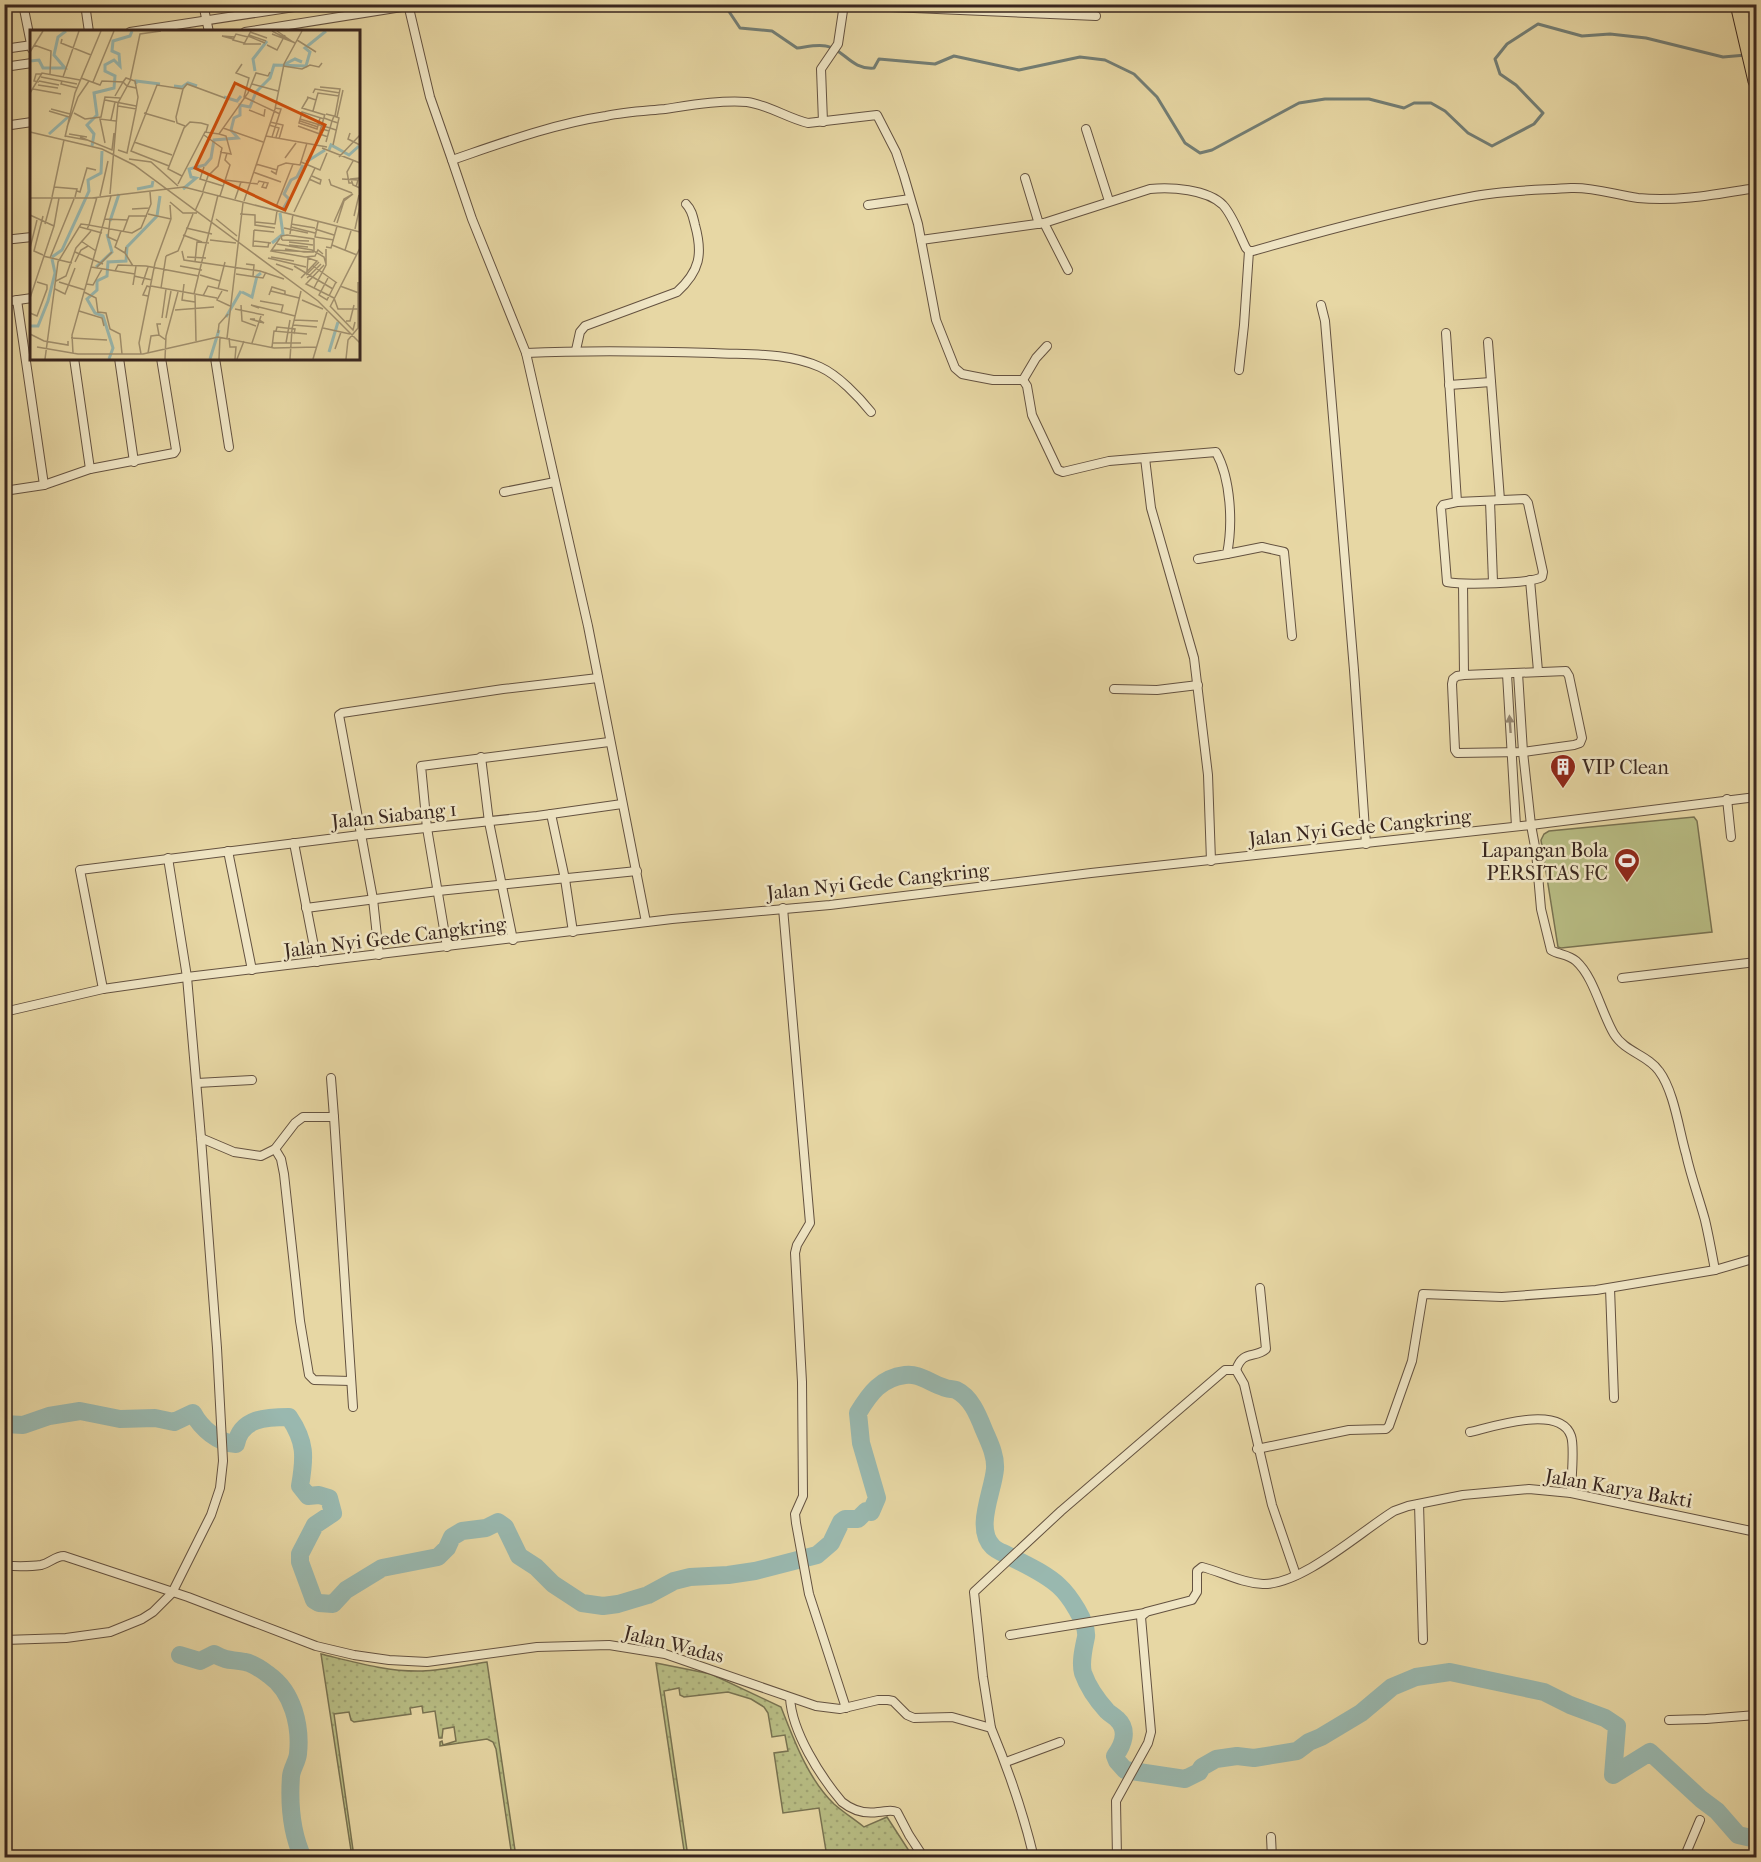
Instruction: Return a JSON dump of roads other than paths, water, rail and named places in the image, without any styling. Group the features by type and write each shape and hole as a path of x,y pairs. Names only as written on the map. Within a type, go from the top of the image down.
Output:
{"highway":[{"path":"1738,4 1755,75"},
{"path":"1753,4 1756,16"}],"street":[{"path":"23,4 30,41"},
{"path":"85,4 89,30"},
{"path":"203,4 209,30"},
{"path":"143,30 314,4"},
{"path":"257,30 408,5 430,97 472,219 526,353 540,433 555,483 588,626 646,922"},
{"path":"823,122 821,69 838,44 844,5 1096,16"},
{"path":"4,49 30,46"},
{"path":"4,67 30,63"},
{"path":"452,160 570,123 685,106 747,102 790,115 798,121 807,123 878,115 896,152 921,240 936,320 955,368 962,374 993,380 1023,380"},
{"path":"4,126 30,122"},
{"path":"1086,129 1109,201"},
{"path":"1025,178 1042,223 1068,270"},
{"path":"921,240 1042,223 1150,189 1179,188 1212,198 1222,204 1249,251 1239,370"},
{"path":"1249,251 1310,234 1475,196 1574,188 1597,189 1657,199 1690,198 1756,188"},
{"path":"868,206 910,199"},
{"path":"576,350 580,332 585,326 677,292 685,284 701,255 691,211 686,204"},
{"path":"4,240 30,237"},
{"path":"4,302 30,298"},
{"path":"17,300 44,485"},
{"path":"1321,305 1326,333 1366,844"},
{"path":"1446,333 1457,502"},
{"path":"1488,342 1500,500"},
{"path":"1023,380 1036,358 1047,346"},
{"path":"526,353 576,350 757,354 786,357 820,367 828,372 858,396 871,412"},
{"path":"74,360 90,470"},
{"path":"119,360 134,462"},
{"path":"4,491 44,485 90,470 174,453 176,450 161,360"},
{"path":"215,360 229,447"},
{"path":"1023,380 1027,386 1032,415 1058,470 1063,472 1109,461 1216,452 1226,476 1230,537 1227,554"},
{"path":"1449,385 1491,382"},
{"path":"1145,458 1151,508 1194,658 1208,776 1211,861"},
{"path":"504,492 555,483"},
{"path":"1525,499 1528,503 1543,575 1540,579 1530,580 1450,583 1446,579 1441,508 1446,503 1500,500 1525,499"},
{"path":"1490,501 1493,582"},
{"path":"1198,559 1262,547 1284,552 1292,636"},
{"path":"1530,580 1538,670"},
{"path":"1463,584 1464,675"},
{"path":"1538,670 1566,671 1569,675 1582,738 1580,743 1523,752 1460,754 1455,750 1453,679 1464,675 1507,674 1538,670"},
{"path":"1518,673 1523,752 1541,909 1551,950 1557,954 1565,954 1577,962 1615,1035 1624,1046 1653,1063 1664,1079 1706,1222 1715,1270"},
{"path":"1507,674 1516,826"},
{"path":"379,955 373,899 338,716 340,713 503,689 598,678"},
{"path":"1114,689 1157,690 1198,685"},
{"path":"447,947 428,828 421,766 609,741"},
{"path":"481,757 489,822 513,940"},
{"path":"1514,787 1527,786"},
{"name":"Jalan Nyi Gede Cangkring","path":"4,1012 103,989 187,977 513,940 646,922 830,904 1079,874 1366,844 1756,797"},
{"path":"1727,800 1731,837"},
{"name":"Jalan Siabang 1","path":"103,989 80,870 360,834 489,822 622,804"},
{"path":"551,814 565,879 573,932"},
{"path":"294,843 317,962"},
{"path":"228,851 252,970"},
{"path":"4,1640 66,1638 110,1632 153,1612 172,1593 211,1515 220,1488 223,1461 217,1348 197,1083 187,977 168,858"},
{"path":"306,908 438,891 637,871"},
{"path":"783,908 810,1208 810,1223 795,1253 802,1382 802,1496 795,1514 809,1594 846,1708"},
{"path":"1622,978 1756,962"},
{"path":"331,1078 353,1407"},
{"path":"197,1083 252,1080"},
{"path":"201,1138 217,1146 254,1156 267,1155 303,1117 334,1117"},
{"path":"274,1149 281,1159 284,1174 300,1321 309,1375 314,1380 351,1381"},
{"path":"1257,1449 1349,1430 1386,1429 1412,1361 1423,1294 1502,1297 1610,1288 1715,1270 1756,1258"},
{"path":"1260,1288 1266,1349 1244,1357 1238,1362 1236,1370 1244,1384 1257,1449 1272,1505 1296,1575"},
{"path":"1610,1288 1614,1398"},
{"path":"1034,1857 1006,1762 991,1728 974,1594 1060,1511 1225,1370 1236,1370"},
{"path":"1470,1432 1520,1420 1542,1420 1565,1427 1572,1438 1571,1493"},
{"name":"Jalan Karya Bakti","path":"1146,1612 1192,1600 1197,1592 1197,1571 1204,1567 1227,1577 1264,1584 1281,1582 1312,1567 1394,1511 1463,1496 1519,1490 1571,1493 1756,1532"},
{"path":"1419,1504 1423,1640"},
{"name":"Jalan Wadas","path":"4,1566 41,1565 58,1556 64,1556 316,1646 354,1655 427,1662 537,1647 575,1644 609,1645 664,1654 790,1698 830,1708 846,1708 878,1700 888,1700 893,1701 903,1712 914,1718 951,1717 991,1728"},
{"path":"1010,1635 1146,1612"},
{"path":"1117,1857 1116,1802 1128,1776 1148,1743 1150,1732 1141,1622 1146,1612"},
{"path":"790,1698 793,1717 809,1753 842,1802 849,1807 868,1813 891,1810 897,1812 924,1857"},
{"path":"1669,1720 1756,1714"},
{"path":"1006,1762 1060,1742"},
{"path":"1684,1857 1700,1820"},
{"path":"1271,1837 1272,1857"}],"waterway":[{"path":"724,4 740,28 772,31 797,48 826,46 838,51 853,63 866,68 874,68 879,59 935,64 954,56 1019,70 1080,57 1105,60 1134,74 1157,97 1185,143 1200,153 1212,150 1299,103 1325,99 1369,99 1404,108 1414,103 1431,103 1445,111 1468,133 1492,146 1534,124 1543,113 1516,85 1500,74 1495,59 1507,44 1538,24 1582,36 1610,34 1646,38 1723,57 1746,55"},
{"path":"4,1424 23,1425 49,1416 80,1411 120,1419 155,1418 174,1422 193,1413 211,1434 223,1441 236,1444 239,1435 249,1424 263,1419 289,1417 299,1434 303,1450 300,1486 308,1496 319,1495 329,1498 333,1513 315,1525 300,1554 300,1562 314,1600 319,1603 333,1604 346,1590 382,1568 438,1557 447,1548 452,1537 462,1531 486,1528 498,1522 505,1527 519,1556 536,1567 553,1584 582,1603 603,1606 648,1595 674,1581 690,1577 755,1571 817,1555 831,1543 841,1522 845,1519 858,1519 866,1511 871,1512 877,1498 861,1443 858,1413 867,1399 883,1383 889,1379 915,1375 961,1393 976,1413 992,1449 995,1464 985,1520 988,1539 996,1550 1054,1581 1077,1610 1086,1631 1082,1659 1083,1673 1096,1698 1121,1723 1124,1733 1115,1756 1125,1770 1185,1779 1216,1759 1237,1756 1254,1758 1297,1751 1361,1713 1392,1687 1416,1677 1450,1672 1544,1692 1605,1718 1617,1726 1613,1775 1650,1752 1717,1811 1738,1835 1756,1839"},
{"path":"180,1655 200,1661 214,1654 248,1663 277,1682 290,1700 294,1710 299,1743 291,1776 290,1797 293,1828 303,1858"}],"place":[{"name":"VIP Clean","path":"1563,790"},
{"name":"Lapangan Bola PERSITAS FC","path":"1627,884"}]}
